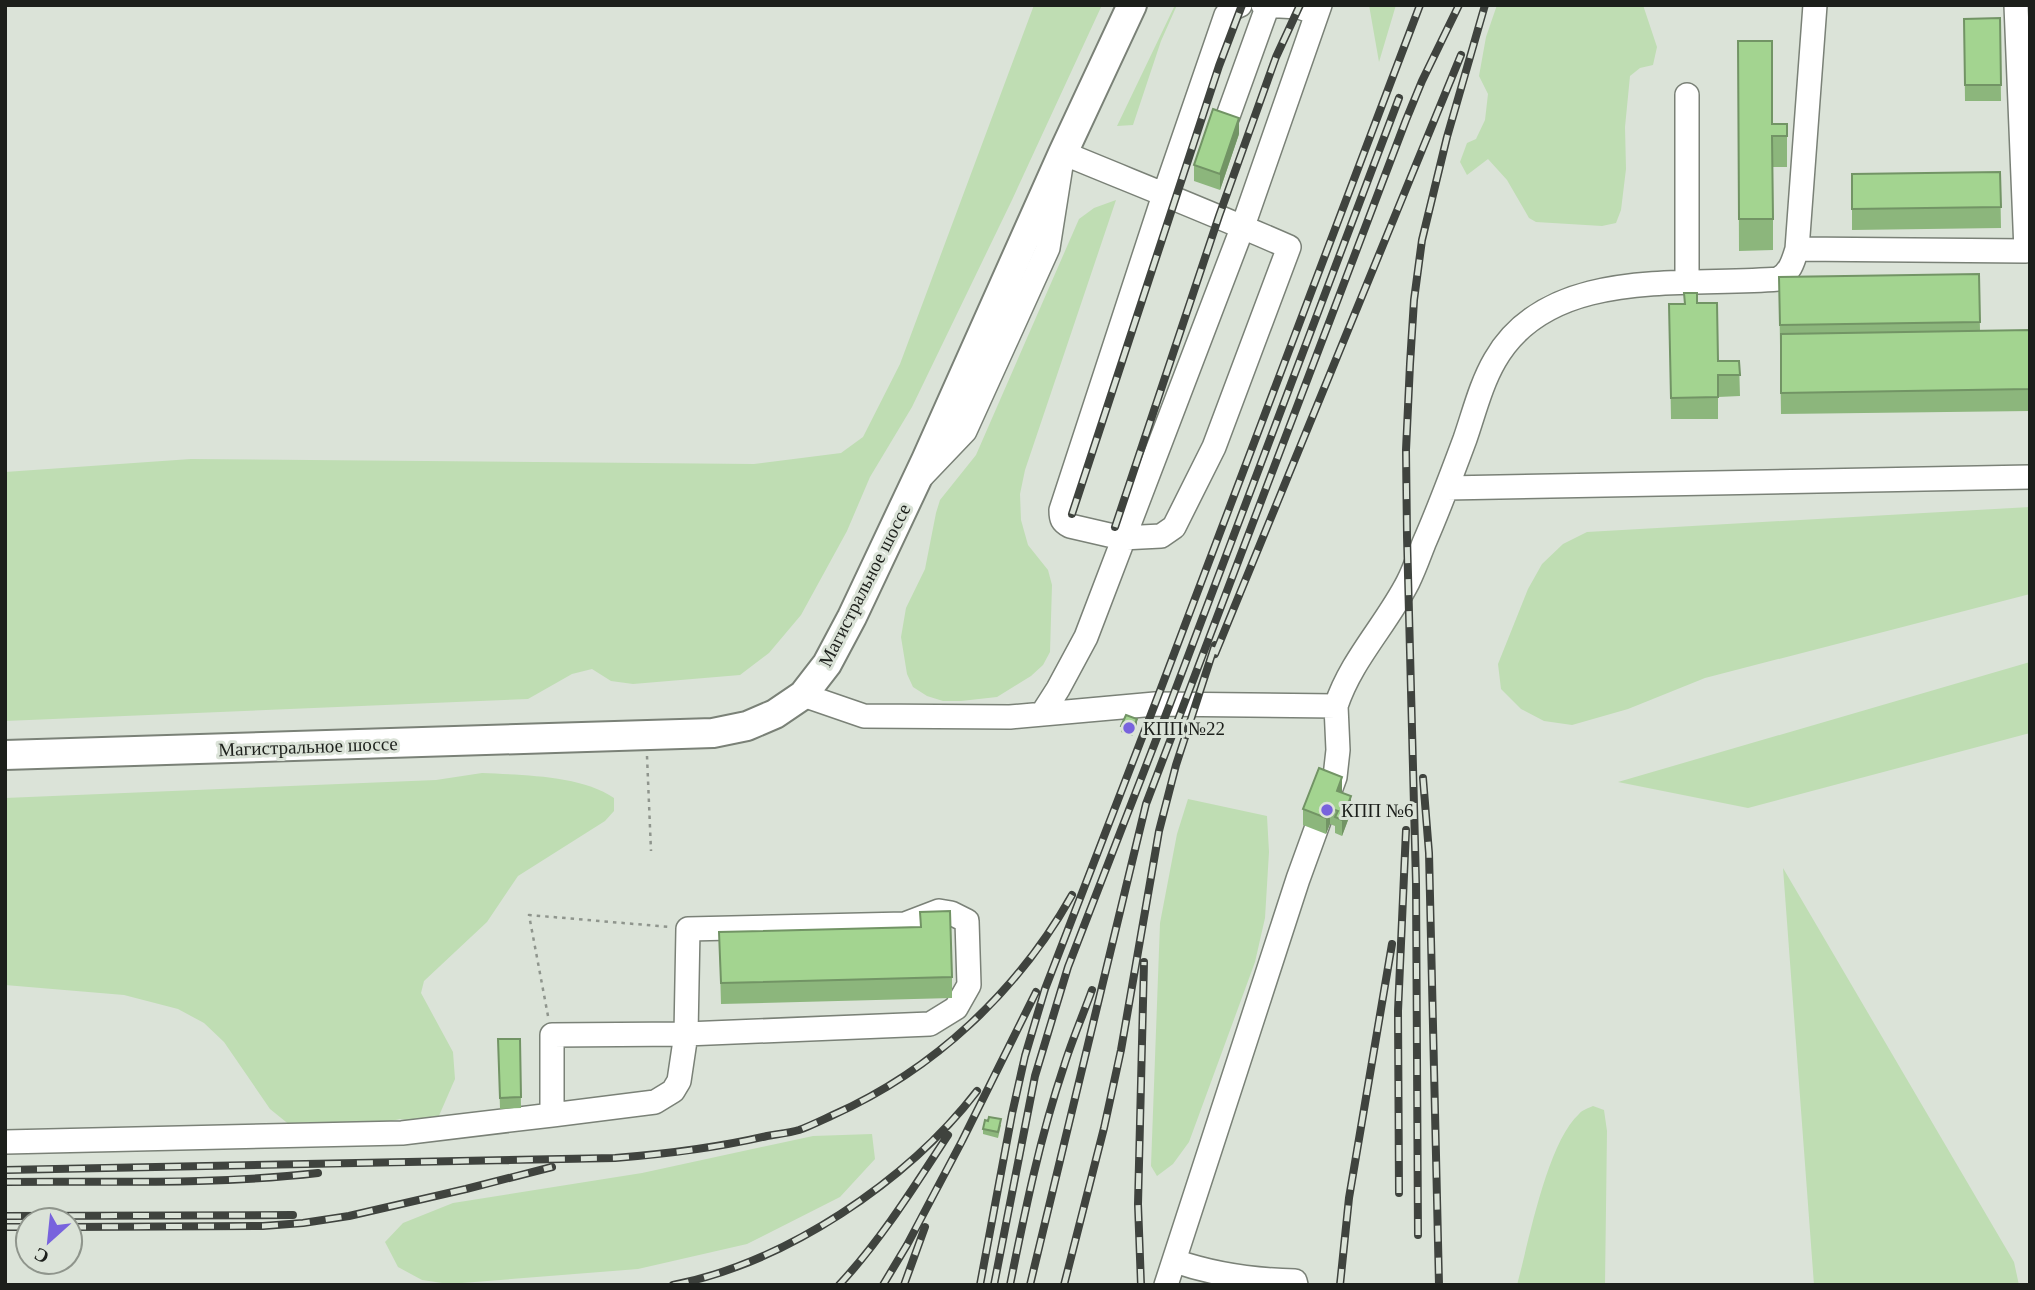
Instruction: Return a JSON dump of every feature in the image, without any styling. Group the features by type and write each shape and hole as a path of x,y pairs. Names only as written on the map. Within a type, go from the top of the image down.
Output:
{"main road":[{"name":"Магистральное шоссе","path":"5,755 713,733 747,726 775,714 803,695 827,664 852,617 1132,5"}],"lane":[{"path":"1063,153 1164,195 1243,226 1289,247 1214,447 1174,527 1161,536 1122,538 1070,526 1061,518 1061,510 1164,195 1226,15 1240,5"},
{"path":"1042,714 1086,636 1243,226 1318,9 1266,5 1228,116"},
{"path":"1166,1285 1298,879 1335,777 1338,750 1336,706 1349,673 1407,583 1447,488 1483,385 1495,360 1521,327 1549,308 1601,291 1626,286 1778,279 1785,276 1797,250 1815,5"},
{"path":"1797,250 2026,251 2016,5"},
{"path":"1687,95 1687,282"},
{"path":"1447,488 2030,477"},
{"path":"803,695 864,716 1010,717 1155,704 1336,706"},
{"path":"5,1142 402,1133 552,1115 655,1102 673,1091 679,1081 686,1034 688,929 905,924 939,911 951,913 967,921 969,985 956,1007 930,1024 686,1034 552,1035 552,1115"},
{"path":"1175,1261 1214,1273 1263,1280 1295,1281 1296,1285"}],"path":[{"path":"646,736 651,851"},
{"path":"552,1035 529,915 688,929"}],"green space":[{"path":"1034,5 1102,5 912,407 870,477 847,531 801,615 769,653 740,675 633,684 611,681 592,669 572,674 528,699 5,721 5,472 191,459 754,464 841,453 863,437 900,364"},
{"path":"1175,5 1133,125 1117,126"},
{"path":"1369,5 1396,5 1379,62"},
{"path":"1497,5 1643,5 1657,47 1653,65 1640,68 1630,76 1625,127 1626,169 1621,210 1616,223 1602,226 1536,222 1529,218 1507,180 1488,159 1467,175 1460,162 1467,143 1476,139 1485,120 1488,94 1479,76 1486,37"},
{"path":"1116,200 1025,470 1020,494 1021,520 1028,545 1048,570 1052,585 1050,652 1043,665 1031,676 997,697 943,701 927,696 913,687 907,674 901,637 906,608 925,569 940,500 976,455 1079,219 1094,208"},
{"path":"2030,507 2030,594 1705,678 1628,709 1572,725 1544,721 1521,709 1501,689 1498,664 1528,589 1542,564 1563,544 1587,532"},
{"path":"2030,662 2030,733 1748,808 1618,782"},
{"path":"482,773 551,778 585,785 614,798 614,811 605,821 518,876 487,922 424,981 421,993 453,1052 455,1079 438,1118 426,1123 400,1119 346,1132 291,1126 270,1109 224,1042 204,1023 178,1009 124,995 5,985 5,798 436,780"},
{"path":"1188,799 1267,816 1269,852 1265,918 1255,962 1189,1142 1173,1164 1157,1176 1151,1166 1160,923 1177,834"},
{"path":"1783,868 2014,1262 2019,1285 1814,1285"},
{"path":"1593,1106 1604,1110 1607,1131 1605,1285 1517,1285 1548,1169 1568,1128 1579,1114"},
{"path":"872,1134 875,1159 840,1197 747,1244 638,1269 449,1284 422,1280 398,1267 385,1242 403,1223 453,1203 642,1173 813,1136"}],"building":[{"path":"2000,18 2001,85 1965,85 1964,19"},
{"path":"1738,41 1772,41 1772,124 1787,124 1787,136 1772,136 1773,219 1739,219"},
{"path":"1213,109 1239,118 1220,174 1194,165"},
{"path":"2000,172 2001,207 1852,209 1852,174"},
{"path":"1979,274 1980,322 1780,325 1779,277"},
{"path":"1684,293 1697,293 1697,303 1717,303 1718,361 1739,361 1740,375 1718,375 1718,397 1671,398 1669,304 1685,304"},
{"path":"2030,330 2030,389 1781,393 1781,334"},
{"path":"1126,715 1137,719 1132,731 1121,726"},
{"path":"1319,768 1342,777 1337,791 1351,796 1342,820 1335,817 1338,811 1330,808 1326,818 1303,809"},
{"path":"950,911 952,977 721,983 719,932 921,927 920,912"},
{"path":"498,1039 520,1039 521,1097 500,1098"},
{"path":"989,1117 1001,1119 998,1132 983,1129 985,1120 988,1121"}],"railway":[{"path":"1072,514 1219,66 1242,5"},
{"path":"1115,527 1219,216 1276,57 1300,5"},
{"path":"980,1285 1012,1114 1025,1056 1045,989 1420,5"},
{"path":"1030,1285 1146,804 1406,120 1459,5"},
{"path":"1418,1235 1416,883 1406,450 1410,364 1414,300 1422,240 1447,137 1485,5"},
{"path":"1215,654 1461,55"},
{"path":"994,1285 1035,1076 1068,967 1399,98"},
{"path":"1064,1285 1121,1050 1159,831 1176,765 1215,645"},
{"path":"1423,778 1429,853 1439,1285"},
{"path":"1399,1193 1398,1011 1406,830"},
{"path":"5,1170 615,1158 691,1150 795,1131 870,1097 939,1051 970,1024 1026,964 1072,895"},
{"path":"1340,1285 1349,1198 1392,944"},
{"path":"1141,1285 1138,1204 1144,962"},
{"path":"1010,1285 1048,1120 1067,1056 1092,990"},
{"path":"883,1285 962,1141 1036,992"},
{"path":"673,1285 715,1274 758,1258 841,1214 880,1187 916,1157 977,1091"},
{"path":"839,1285 883,1231 948,1135"},
{"path":"84,1227 263,1226 303,1223 349,1216 552,1167"},
{"path":"5,1182 201,1181 318,1173"},
{"path":"5,1216 293,1215"},
{"path":"5,1227 14,1227"},
{"path":"904,1285 925,1227"}],"place":[{"name":"КПП №22","path":"1129,728"},
{"name":"КПП №6","path":"1327,810"}]}
